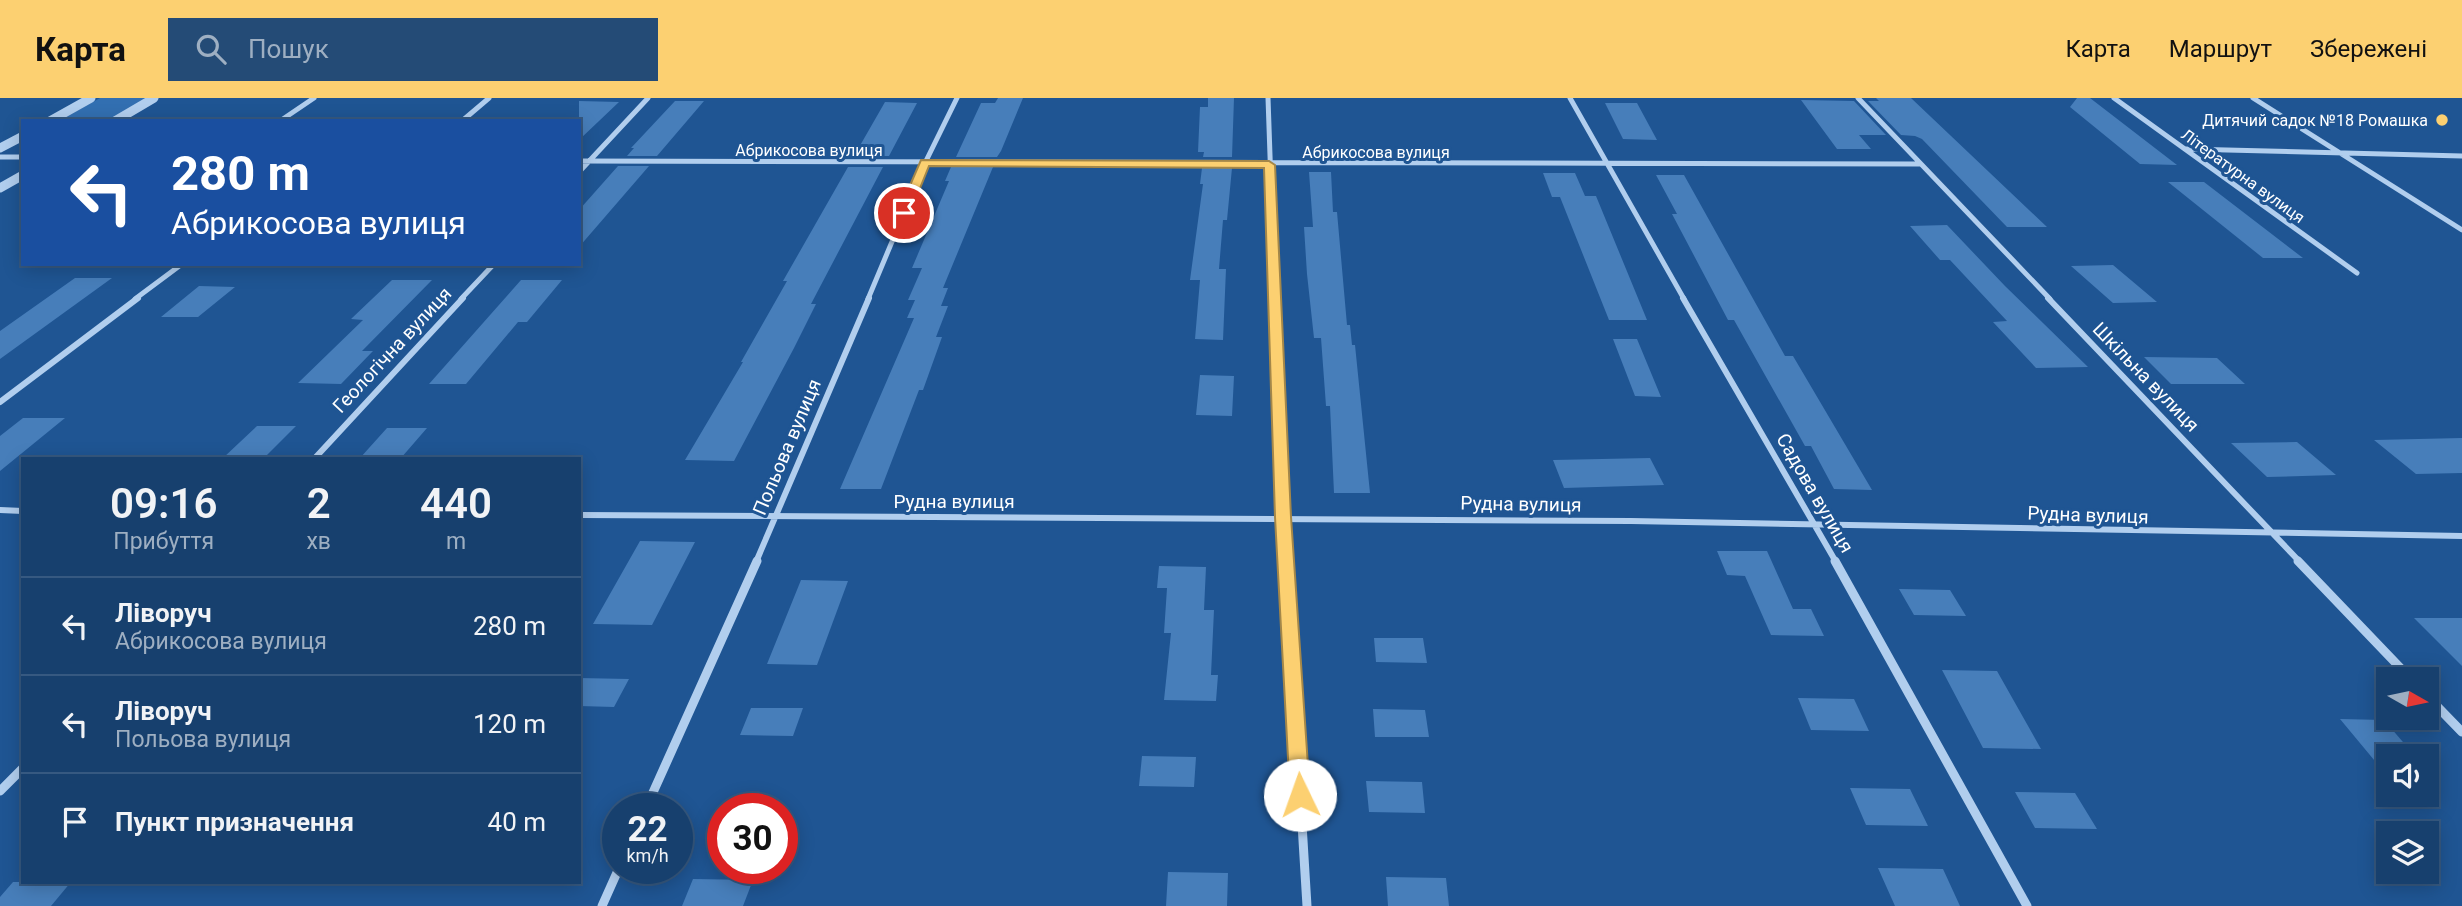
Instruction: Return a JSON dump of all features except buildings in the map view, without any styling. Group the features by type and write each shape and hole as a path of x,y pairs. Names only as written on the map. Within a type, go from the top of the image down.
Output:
{"street":[{"path":"54,119 92,98"},
{"path":"119,119 154,98"},
{"path":"283,119 314,98"},
{"path":"464,119 489,98"},
{"path":"581,170 648,98"},
{"name":"Польова вулиця","path":"653,793 777,516 925,163 957,98"},
{"path":"1268,98 1283,517 1307,906"},
{"name":"Садова вулиця","path":"1570,98 1605,164 1815,524 2027,906"},
{"name":"Шкільна вулиця","path":"1858,98 2400,667"},
{"name":"Літературна вулиця","path":"2113,98 2357,273"},
{"path":"2253,98 2462,230"},
{"path":"0,148 21,137"},
{"path":"2185,149 2308,149 2342,154 2462,156"},
{"path":"0,156 21,157"},
{"name":"Абрикосова вулиця","path":"581,161 1269,165 1921,164"},
{"path":"0,188 21,176"},
{"path":"0,402 179,266"},
{"name":"Геологічна вулиця","path":"316,457 492,266"},
{"path":"0,510 21,511"},
{"name":"Рудна вулиця","path":"581,515 1283,517 1815,524 2275,536 2462,536"},
{"path":"2440,709 2462,732"},
{"path":"0,792 21,770"},
{"path":"602,906 612,884"}],"shaded area":[{"path":"100,98 147,98 110,119 63,119"}],"place":[{"name":"Дитячий садок №18 Ромашка","path":"2442,120"}],"route":[{"path":"904,213 925,163 1269,165 1283,517 1300,795"}]}
